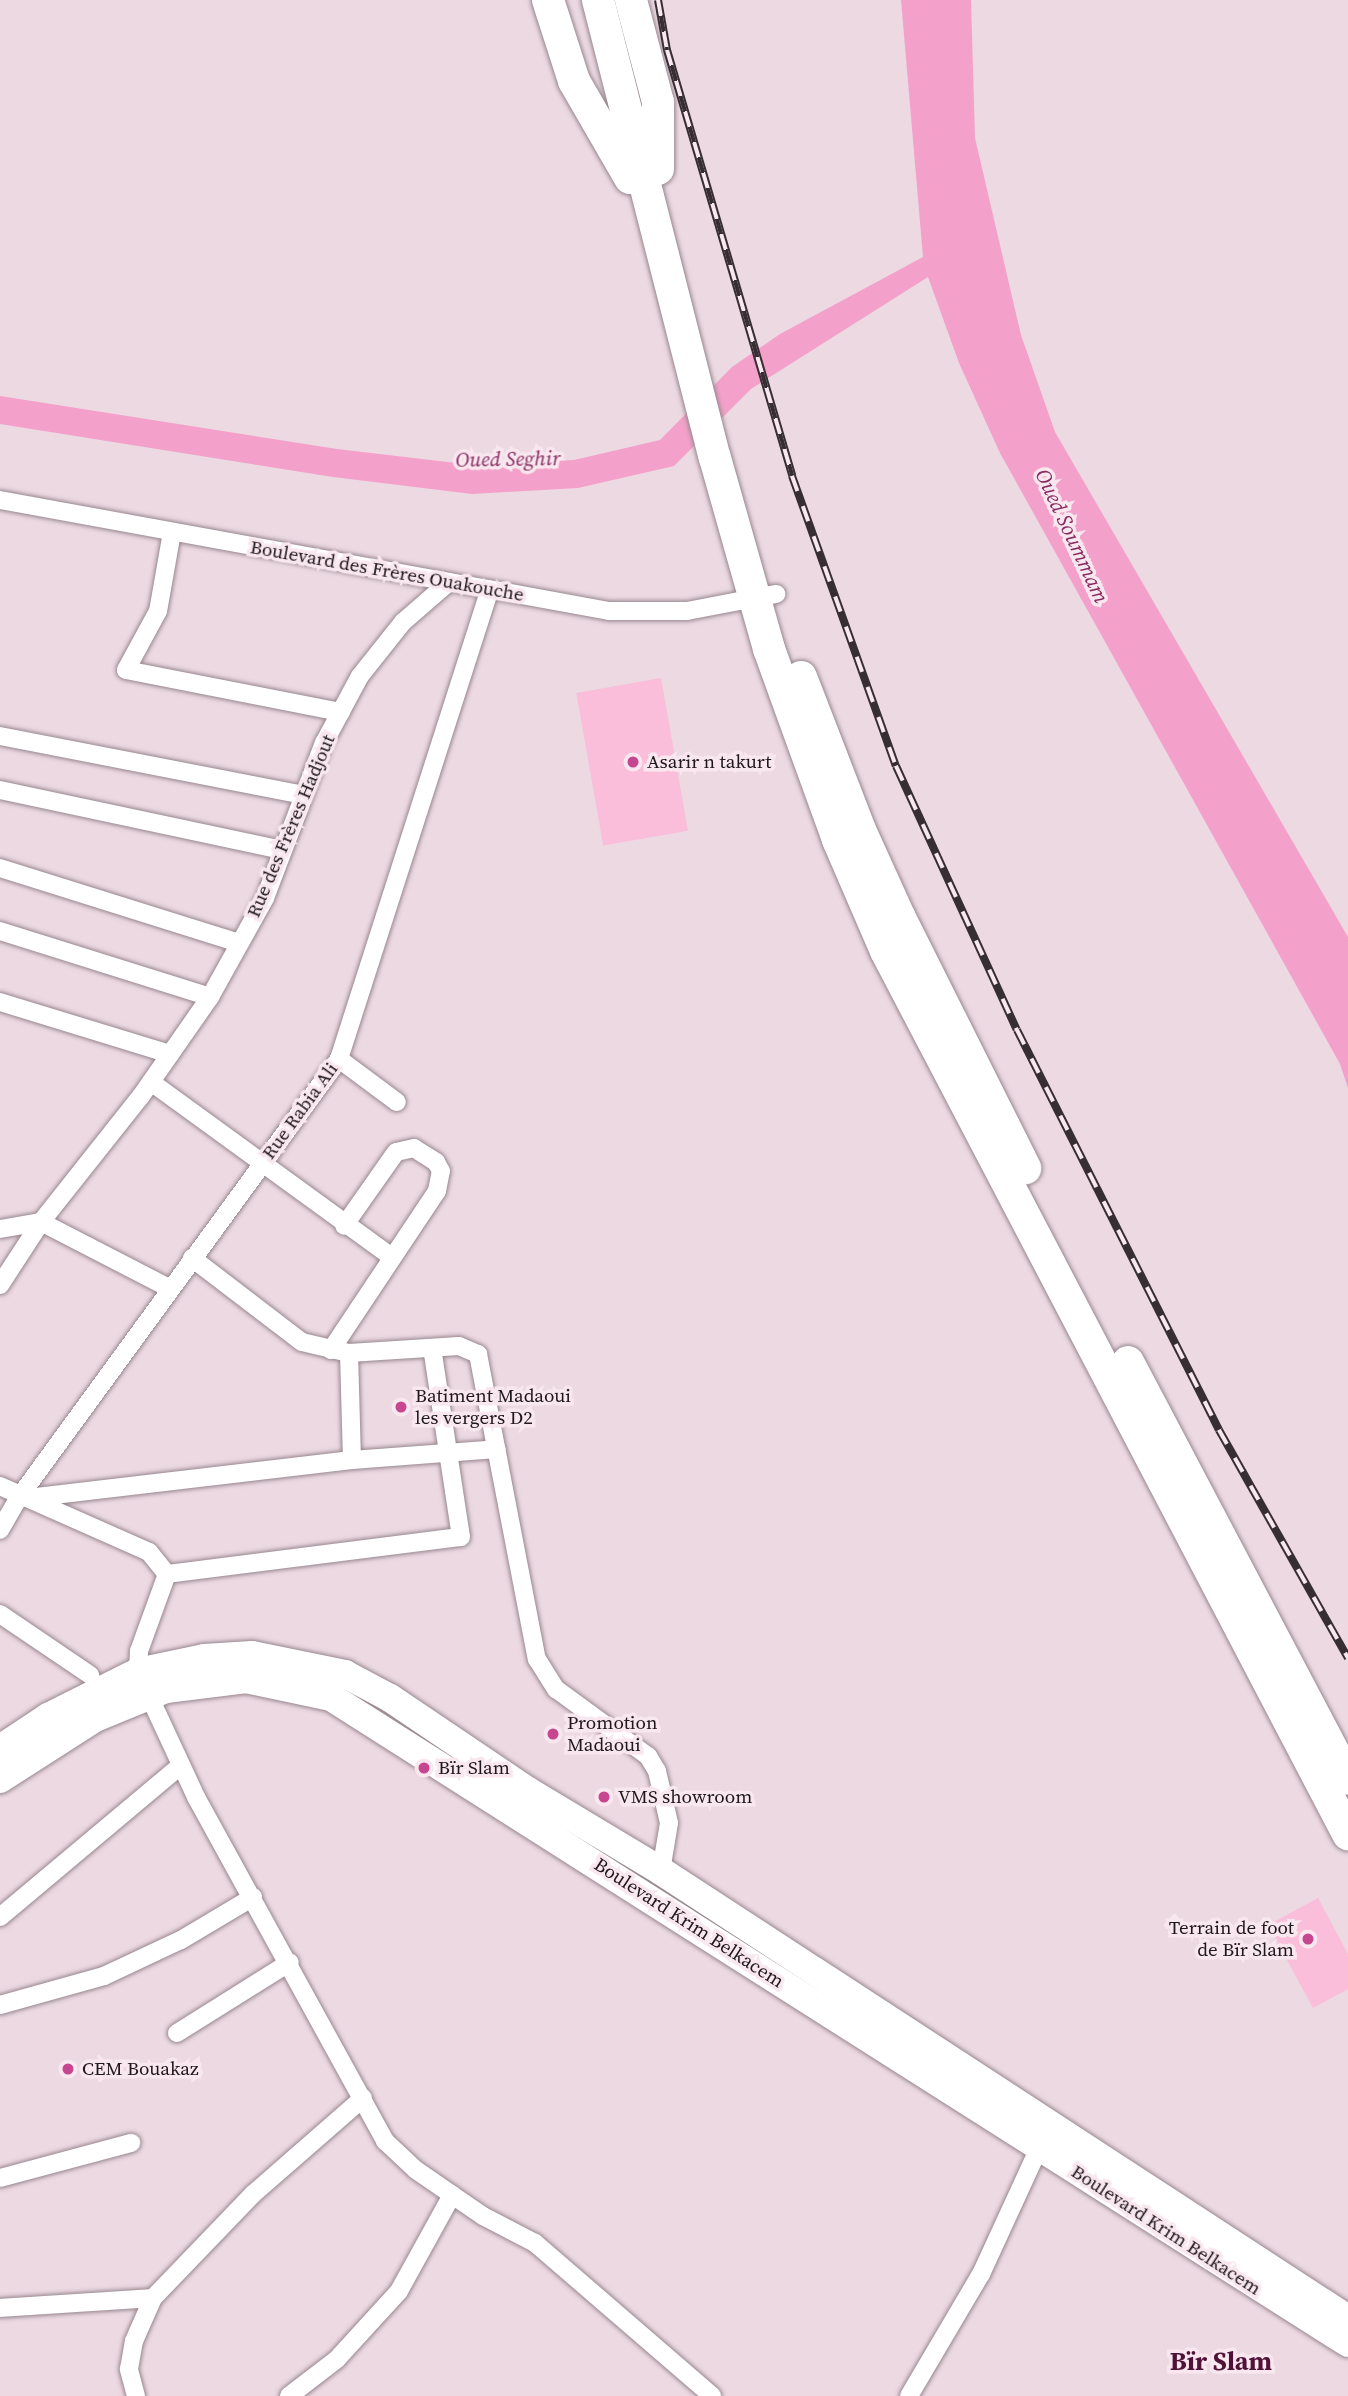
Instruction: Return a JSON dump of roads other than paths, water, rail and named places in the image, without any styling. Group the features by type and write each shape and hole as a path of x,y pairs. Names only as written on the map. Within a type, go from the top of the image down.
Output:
{"highway":[{"path":"548,0 579,91 656,225"},
{"path":"578,0 613,117 656,225 703,375"},
{"path":"598,0 634,113 658,169 703,375 766,597 807,758 886,951 1348,1834"},
{"path":"612,0 656,225"},
{"path":"631,0 657,102 658,169"},
{"path":"766,597 789,643 860,830 941,1003 1348,1779"}],"main road":[{"name":"Boulevard Krim Belkacem","path":"0,1749 48,1717 143,1684 204,1658 252,1655 345,1674 390,1698 528,1791 661,1871 1348,2319"},
{"name":"Boulevard Krim Belkacem","path":"0,1779 143,1684 246,1679 331,1697 417,1748 1348,2343"}],"street":[{"name":"Boulevard des Frères Ouakouche","path":"0,500 609,611 687,611 766,597"},
{"path":"172,532 158,611 126,670 341,712"},
{"name":"Rue des Frères Hadjout","path":"0,1285 41,1222 151,1082 210,997 265,898 304,794 360,676 403,622 449,582"},
{"name":"Rue Rabia Ali","path":"0,1530 169,1288 339,1059 490,590"},
{"path":"0,736 304,794"},
{"path":"0,790 283,850"},
{"path":"0,868 240,943"},
{"path":"0,931 210,997"},
{"path":"0,1002 170,1054"},
{"path":"339,1059 397,1102"},
{"path":"151,1082 344,1226 392,1257"},
{"path":"344,1226 397,1152 414,1148 429,1156 441,1171 437,1191 392,1257 340,1351 352,1460"},
{"path":"0,1229 41,1222 169,1288"},
{"path":"192,1258 281,1330 340,1351 464,1346 478,1354 537,1659 556,1689 648,1756 657,1771 669,1823 661,1871"},
{"path":"167,1574 461,1537 445,1454 432,1348"},
{"path":"23,1497 352,1460 498,1449"},
{"path":"0,1486 149,1552 167,1574"},
{"path":"167,1574 139,1651 143,1684 181,1765 385,2141 452,2195 536,2243 712,2396"},
{"path":"0,1614 90,1675"},
{"path":"0,1917 181,1765"},
{"path":"0,2005 104,1976 181,1940 253,1897"},
{"path":"177,2033 290,1962"},
{"path":"136,2396 130,2369 134,2342 153,2298 233,2212 363,2098"},
{"path":"0,2178 131,2143"},
{"path":"909,2396 981,2274 1039,2148"},
{"path":"289,2396 337,2359 398,2291 452,2195"},
{"path":"0,2308 153,2298"}],"water":[{"name":"Oued Soummam","path":"901,0 971,0 975,138 1021,335 1055,432 1348,937 1348,1088 1340,1064 1000,453 959,363 928,277 751,389 674,466 578,488 472,494 333,477 0,424 0,396 337,449 473,465 574,460 660,440 732,367 780,334 923,257"}],"railway":[{"path":"658,0 667,50 792,476 896,766 1017,1030 1219,1430 1348,1658"}],"place":[{"name":"Asarir n takurt","path":"633,762"},
{"name":"Batiment Madaoui les vergers D2","path":"401,1407"},
{"name":"Promotion Madaoui","path":"553,1734"},
{"name":"Bïr Slam","path":"424,1768"},
{"name":"VMS showroom","path":"604,1797"},
{"name":"Terrain de foot de Bïr Slam","path":"1308,1939"},
{"name":"CEM Bouakaz","path":"68,2069"}],"district":[{"name":"Bïr Slam","path":"1221,2362"}],"water label":[{"name":"Oued Seghir","path":"508,459"}]}
